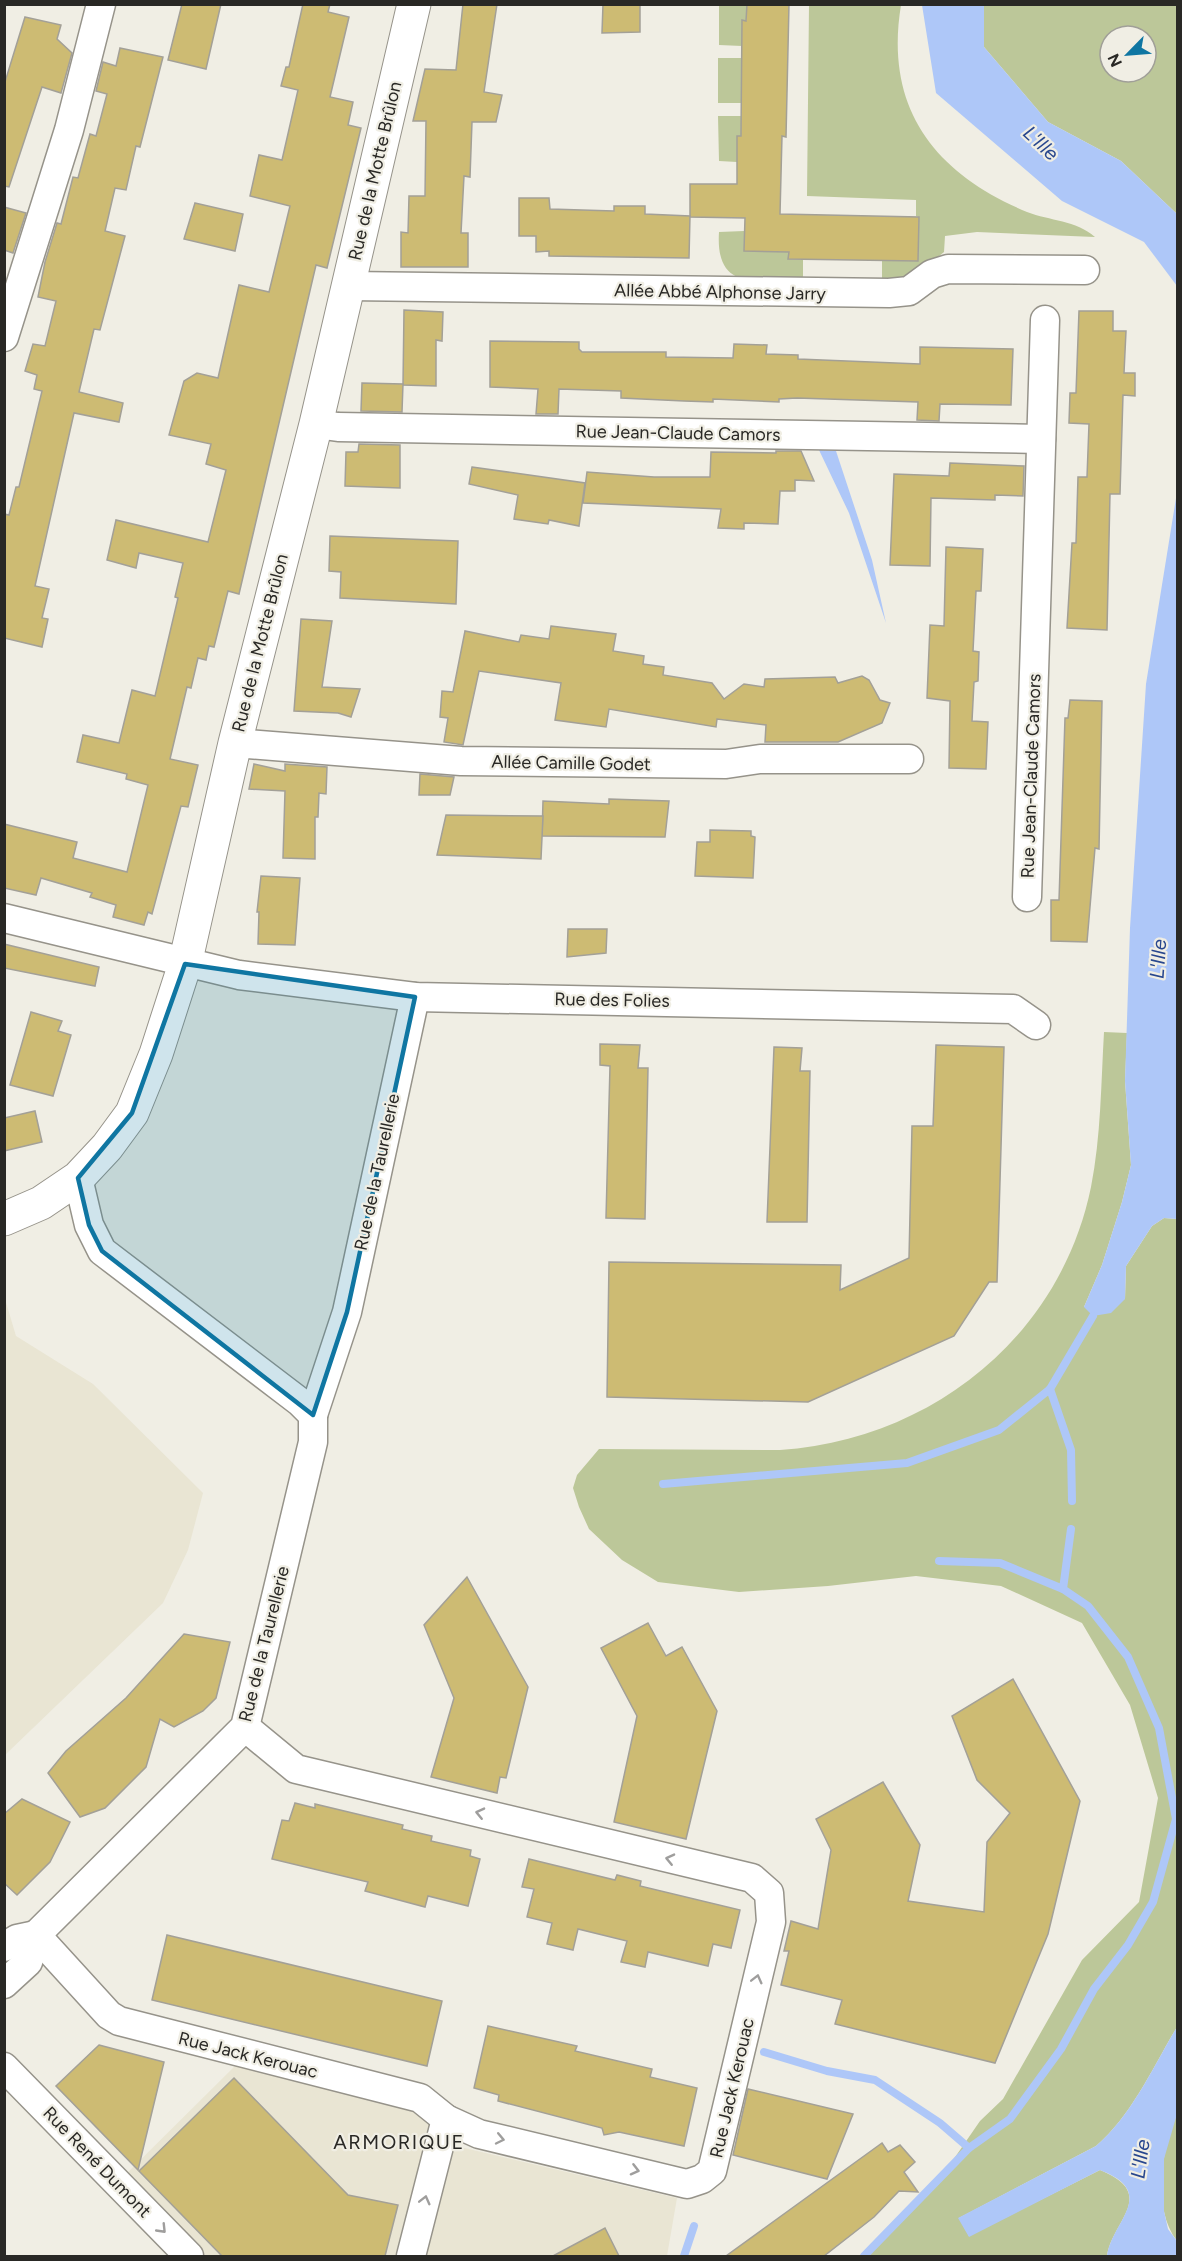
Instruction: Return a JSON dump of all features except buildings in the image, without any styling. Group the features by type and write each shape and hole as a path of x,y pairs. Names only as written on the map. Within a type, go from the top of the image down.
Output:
{"street":[{"path":"4,337 69,130 101,4"},
{"name":"Rue de la Motte Brûlon","path":"4,1220 41,1203 78,1178 107,1147 132,1113 156,1054 185,964 235,742 316,424 414,4"},
{"name":"Allée Abbé Alphonse Jarry","path":"348,286 889,293 909,291 932,274 948,269 1085,270"},
{"name":"Rue Jean-Claude Camors","path":"1027,897 1045,320"},
{"name":"Rue Jean-Claude Camors","path":"316,424 338,427 1041,439"},
{"name":"Allée Camille Godet","path":"235,742 461,761 726,764 760,759 909,759"},
{"name":"Rue des Folies","path":"4,918 161,955 185,964 291,983 416,997 1013,1010 1036,1025"},
{"name":"Rue de la Taurellerie","path":"4,1984 28,1962 36,1935 245,1727 314,1442 313,1415 347,1312 416,997"},
{"path":"78,1178 89,1225 102,1251 300,1402 313,1415"},
{"name":"Rue Jack Kerouac","path":"36,1935 109,2015 119,2021 420,2098 446,2119 479,2134 687,2184 702,2179 712,2171 771,1922 769,1893 752,1878 296,1769 245,1727"},
{"name":"Rue de la Taurellerie","path":"4,1947 17,1939 36,1935"},
{"name":"Rue René Dumont","path":"4,2067 189,2256"},
{"path":"411,2256 446,2119"}],"highlighted area":[{"path":"185,964 415,997 347,1312 313,1415 102,1251 89,1225 78,1178 132,1113"}],"shaded area":[{"path":"5,1299 16,1336 93,1384 203,1493 188,1550 163,1603 5,1755"},
{"path":"236,2065 417,2110 456,2146 677,2198 667,2256 173,2256 111,2189"}],"green space":[{"path":"719,5 747,5 746,21 743,20 742,46 719,45"},
{"path":"809,5 901,5 898,42 900,75 909,105 923,132 942,157 966,178 994,196 1027,212 1080,227 1095,237 977,232 945,236 944,252 911,279 882,280 882,261 918,261 919,217 916,216 916,200 807,196"},
{"path":"984,5 1177,5 1177,214 1121,161 1048,122 984,47"},
{"path":"718,58 742,58 742,103 718,103"},
{"path":"718,116 741,116 741,136 737,136 737,162 719,161"},
{"path":"744,231 745,251 789,252 789,259 803,260 803,281 756,281 732,274 724,265 720,252 719,232"},
{"path":"1104,1032 1127,1033 1125,1081 1131,1165 1102,1265 1084,1307 1125,1299 1126,1266 1152,1226 1164,1218 1177,1219 1177,2027 1131,2105 1109,2134 1096,2146 959,2218 969,2236 1100,2170 1117,2179 1127,2189 1129,2199 1128,2209 1107,2256 862,2256 940,2179 980,2121 1003,2099 1082,1960 1139,1902 1158,1798 1130,1705 1082,1623 1001,1586 916,1576 828,1586 739,1592 658,1582 622,1560 589,1529 573,1488 577,1475 599,1449 780,1450 835,1442 888,1426 936,1402 980,1371 1019,1334 1050,1290 1075,1241 1091,1187 1097,1149"},
{"path":"1177,2114 1177,2241 1164,2213 1162,2179 1163,2161"}],"water":[{"name":"L'Ille","path":"922,5 984,5 984,47 1048,122 1121,161 1177,214 1177,286 1144,242 1062,201 936,93"},
{"path":"819,450 836,451 872,560 886,623 849,513"},
{"name":"L'Ille","path":"1177,492 1177,1219 1164,1218 1152,1226 1126,1266 1125,1299 1111,1313 1093,1316 1084,1307 1102,1265 1131,1165 1125,1081 1130,928 1146,684"},
{"name":"L'Ille","path":"1177,2027 1177,2114 1164,2159 1164,2211 1168,2229 1177,2241 1177,2256 1107,2256 1128,2208 1129,2198 1127,2188 1117,2179 1100,2170 969,2237 958,2218 1096,2146 1109,2134 1141,2090"}],"waterway":[{"path":"663,1484 907,1463 999,1430 1050,1389 1093,1316"},
{"path":"1050,1389 1071,1450 1072,1501"},
{"path":"969,2148 1010,2119 1061,2049 1094,1989 1128,1945 1153,1902 1176,1819 1159,1728 1128,1657 1088,1606 1063,1589 1071,1529"},
{"path":"939,1561 1000,1563 1063,1589"},
{"path":"764,2052 827,2071 875,2080 940,2123 969,2148 864,2256"},
{"path":"684,2256 694,2226"}],"district":[{"name":"ARMORIQUE","path":"399,2142"}]}
